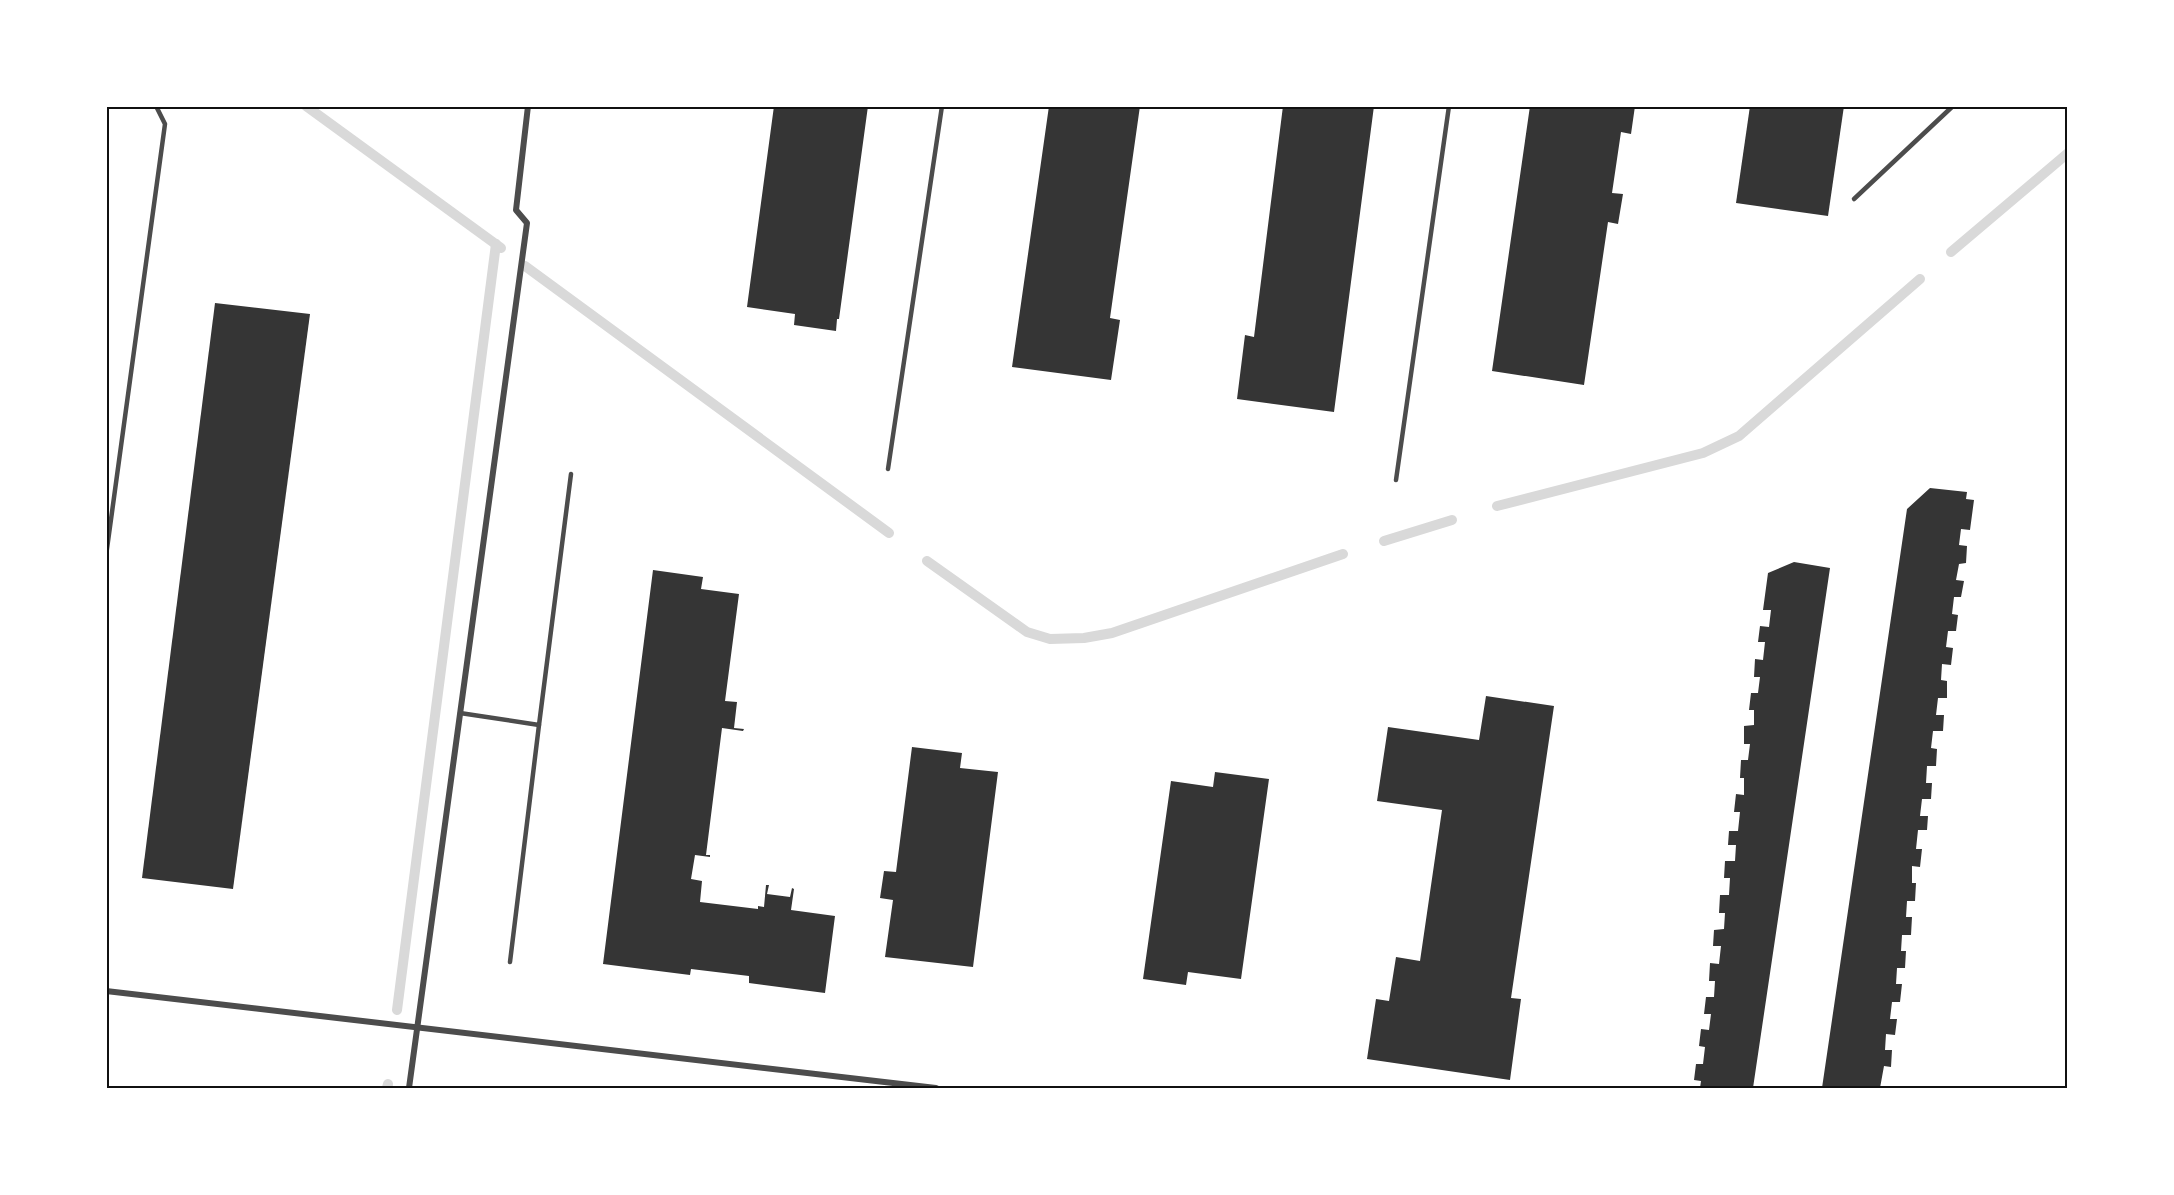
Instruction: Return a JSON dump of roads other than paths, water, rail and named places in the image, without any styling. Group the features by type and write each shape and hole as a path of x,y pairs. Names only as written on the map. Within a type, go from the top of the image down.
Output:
{"street":[{"path":"409,1089 527,223 516,210 528,106"},
{"path":"106,991 936,1089"}],"lane":[{"path":"106,556 165,124 156,106"},
{"path":"888,469 942,106"},
{"path":"1396,480 1449,106"},
{"path":"1854,199 1953,106"},
{"path":"510,962 571,474"},
{"path":"460,713 539,725"}],"waterway":[{"path":"306,106 501,248"},
{"path":"1951,252 2068,153"},
{"path":"397,1010 496,244"},
{"path":"525,266 889,533"},
{"path":"1497,506 1703,453 1739,436 1920,279"},
{"path":"1384,541 1452,520"},
{"path":"927,561 1027,632 1050,639 1084,638 1112,633 1343,554"},
{"path":"387,1088 388,1084"}]}
